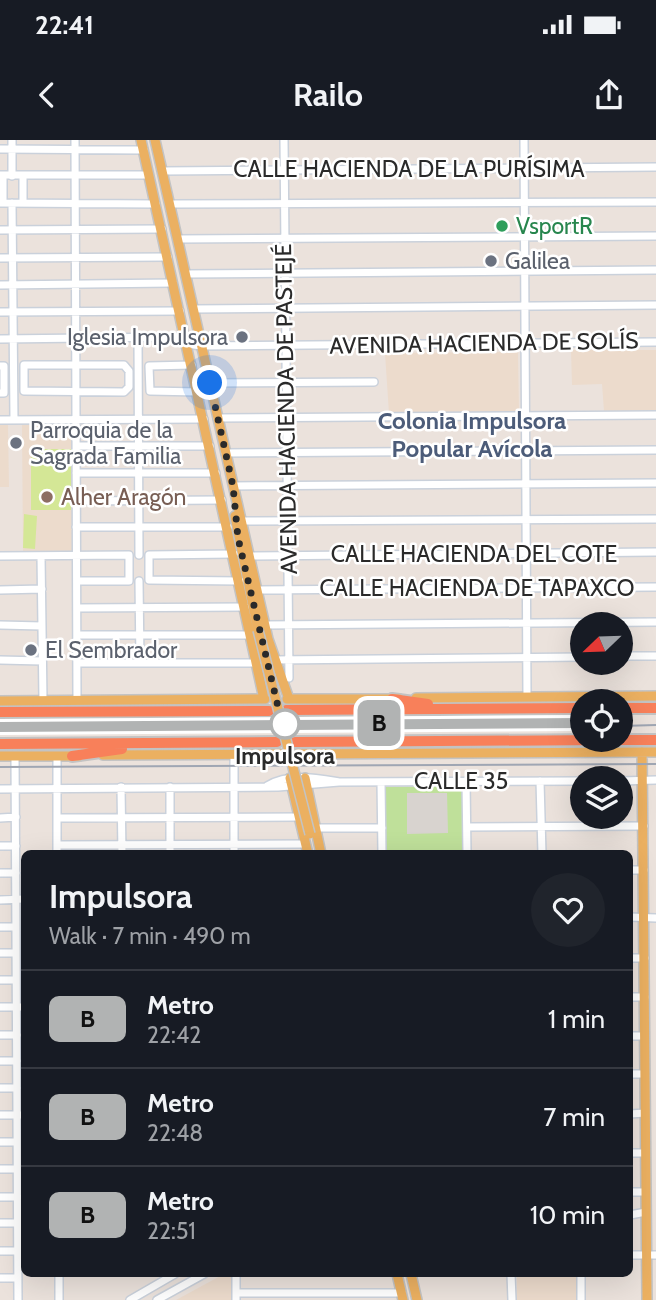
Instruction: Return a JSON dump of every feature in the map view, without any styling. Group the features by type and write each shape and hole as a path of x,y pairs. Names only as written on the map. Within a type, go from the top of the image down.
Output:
{"highway":[{"path":"392,699 465,709"},
{"path":"633,708 656,708"},
{"path":"286,710 570,709"},
{"path":"0,712 269,711"},
{"path":"295,742 570,740"},
{"path":"633,740 656,740"},
{"path":"72,756 208,742"},
{"path":"0,744 277,742"}],"main road":[{"path":"0,701 265,699 258,663 257,590 155,140"},
{"path":"143,145 240,581 242,607 262,643 268,639"},
{"path":"216,473 238,538"},
{"path":"233,486 238,538 257,633 320,850"},
{"path":"257,633 268,639 286,699 656,696"},
{"path":"642,752 646,1212 651,1255 647,1300"},
{"path":"299,754 656,752"},
{"path":"0,756 280,754"},
{"path":"305,781 314,850"},
{"path":"291,782 307,849"},
{"path":"300,818 312,822"},
{"path":"403,1297 398,1279 412,1277 417,1300"}],"street":[{"path":"12,140 12,176"},
{"path":"75,140 76,501 79,527 76,555 77,700"},
{"name":"AVENIDA HACIENDA DE PASTEJÉ","path":"284,140 289,678"},
{"path":"524,140 527,697"},
{"path":"0,149 143,145"},
{"name":"CALLE HACIENDA DE LA PURÍSIMA","path":"162,171 656,167"},
{"path":"149,175 1,176 1,203 156,204"},
{"path":"23,176 23,203"},
{"path":"170,204 656,202"},
{"path":"12,203 14,420"},
{"path":"0,230 162,229"},
{"path":"177,239 656,236"},
{"path":"0,258 167,257"},
{"path":"185,274 656,270"},
{"path":"0,285 173,283"},
{"path":"193,309 656,304"},
{"path":"0,312 180,311"},
{"name":"AVENIDA HACIENDA DE SOLÍS","path":"0,339 177,337 187,344 201,346 656,342"},
{"path":"138,338 139,555"},
{"path":"24,365 76,366 127,367 127,391 24,391 24,365"},
{"path":"192,365 149,366 149,391 198,392"},
{"path":"2,366 2,393"},
{"path":"210,383 374,382"},
{"path":"218,418 656,415"},
{"path":"0,420 204,419"},
{"path":"76,446 210,446"},
{"path":"225,453 656,450"},
{"path":"76,473 216,473"},
{"path":"233,486 656,484"},
{"path":"76,501 222,500"},
{"path":"242,521 656,519"},
{"path":"79,527 228,527"},
{"name":"CALLE HACIENDA DEL COTE","path":"249,556 656,552"},
{"path":"234,554 149,555 149,580 240,581"},
{"path":"0,556 129,555 129,581 76,581"},
{"path":"41,556 43,700"},
{"path":"139,581 140,663"},
{"name":"CALLE HACIENDA DE TAPAXCO","path":"257,590 656,587"},
{"path":"0,590 42,589"},
{"path":"77,608 242,607"},
{"path":"77,635 257,633 288,625 656,622"},
{"path":"0,625 41,626"},
{"path":"634,656 656,656"},
{"path":"273,660 570,657"},
{"path":"0,660 42,661"},
{"path":"77,663 258,663"},
{"path":"234,755 234,850"},
{"path":"15,756 16,873 20,900 16,927 16,980 21,1007 17,1035 17,1088 21,1115 17,1142 21,1223 18,1300"},
{"path":"57,756 57,850"},
{"path":"633,780 656,780"},
{"name":"CALLE 35","path":"0,789 234,788 305,781 570,781"},
{"path":"466,781 467,850"},
{"path":"540,781 542,850"},
{"path":"381,782 382,850"},
{"path":"121,787 122,850"},
{"path":"170,787 170,850"},
{"path":"0,818 16,817"},
{"path":"57,818 300,818 312,822 382,828"},
{"path":"467,827 644,826"},
{"path":"57,845 234,845 307,849"},
{"path":"0,846 16,846"},
{"path":"633,870 644,870"},
{"path":"0,873 16,873"},
{"path":"0,900 20,900"},
{"path":"633,917 656,918"},
{"path":"0,927 16,927"},
{"path":"0,953 16,953"},
{"path":"633,958 645,958"},
{"path":"0,980 16,980"},
{"path":"633,997 645,997"},
{"path":"0,1007 21,1007"},
{"path":"0,1035 17,1035"},
{"path":"633,1036 645,1036"},
{"path":"0,1061 17,1061"},
{"path":"633,1074 645,1074"},
{"path":"0,1088 17,1088"},
{"path":"645,1094 656,1093"},
{"path":"633,1114 645,1114"},
{"path":"0,1115 21,1115"},
{"path":"0,1142 17,1142"},
{"path":"633,1153 646,1153"},
{"path":"0,1169 17,1169"},
{"path":"633,1192 646,1192"},
{"path":"0,1197 18,1197"},
{"path":"633,1214 646,1212"},
{"path":"0,1223 21,1223"},
{"path":"0,1251 18,1251"},
{"path":"633,1255 651,1255"},
{"path":"59,1277 59,1300"},
{"path":"130,1300 170,1277"},
{"path":"157,1300 199,1277"},
{"path":"236,1277 236,1296 403,1297"},
{"path":"511,1277 512,1300"},
{"path":"581,1277 581,1300"},
{"path":"0,1278 18,1278"},
{"path":"167,1279 173,1291"}],"shaded area":[{"path":"571,350 656,350 656,411 604,411 602,384 572,385"},
{"path":"518,352 519,412 389,413 385,353"},
{"name":"Alher Aragón","path":"72,424 72,551 23,551 22,425"},
{"path":"0,425 8,425 9,487 0,487"},
{"path":"407,793 447,793 448,833 407,834"},
{"path":"218,1277 231,1277 231,1300 176,1300"},
{"path":"517,1277 576,1277 576,1300 517,1300"}],"green space":[{"path":"31,449 71,449 71,510 31,510"},
{"path":"24,514 37,516 35,549 23,548"},
{"path":"463,786 464,850 386,850 385,787"}],"railway":[{"path":"633,726 656,725"},
{"path":"0,730 223,732 570,726"},
{"path":"0,767 656,764"}],"metro line":[{"name":"B","path":"0,727 570,723"}],"place":[{"name":"VsportR","path":"502,226"},
{"name":"Galilea","path":"491,261"},
{"name":"Iglesia Impulsora","path":"242,337"},
{"name":"Parroquia de la Sagrada Familia","path":"16,443"},
{"name":"Alher Aragón","path":"47,497"},
{"name":"El Sembrador","path":"31,650"},
{"name":"Impulsora","path":"285,724"}],"district":[{"name":"Colonia Impulsora Popular Avícola","path":"472,434"}],"route":[{"path":"210,383 233,486 238,538 284,732 285,724"}]}
